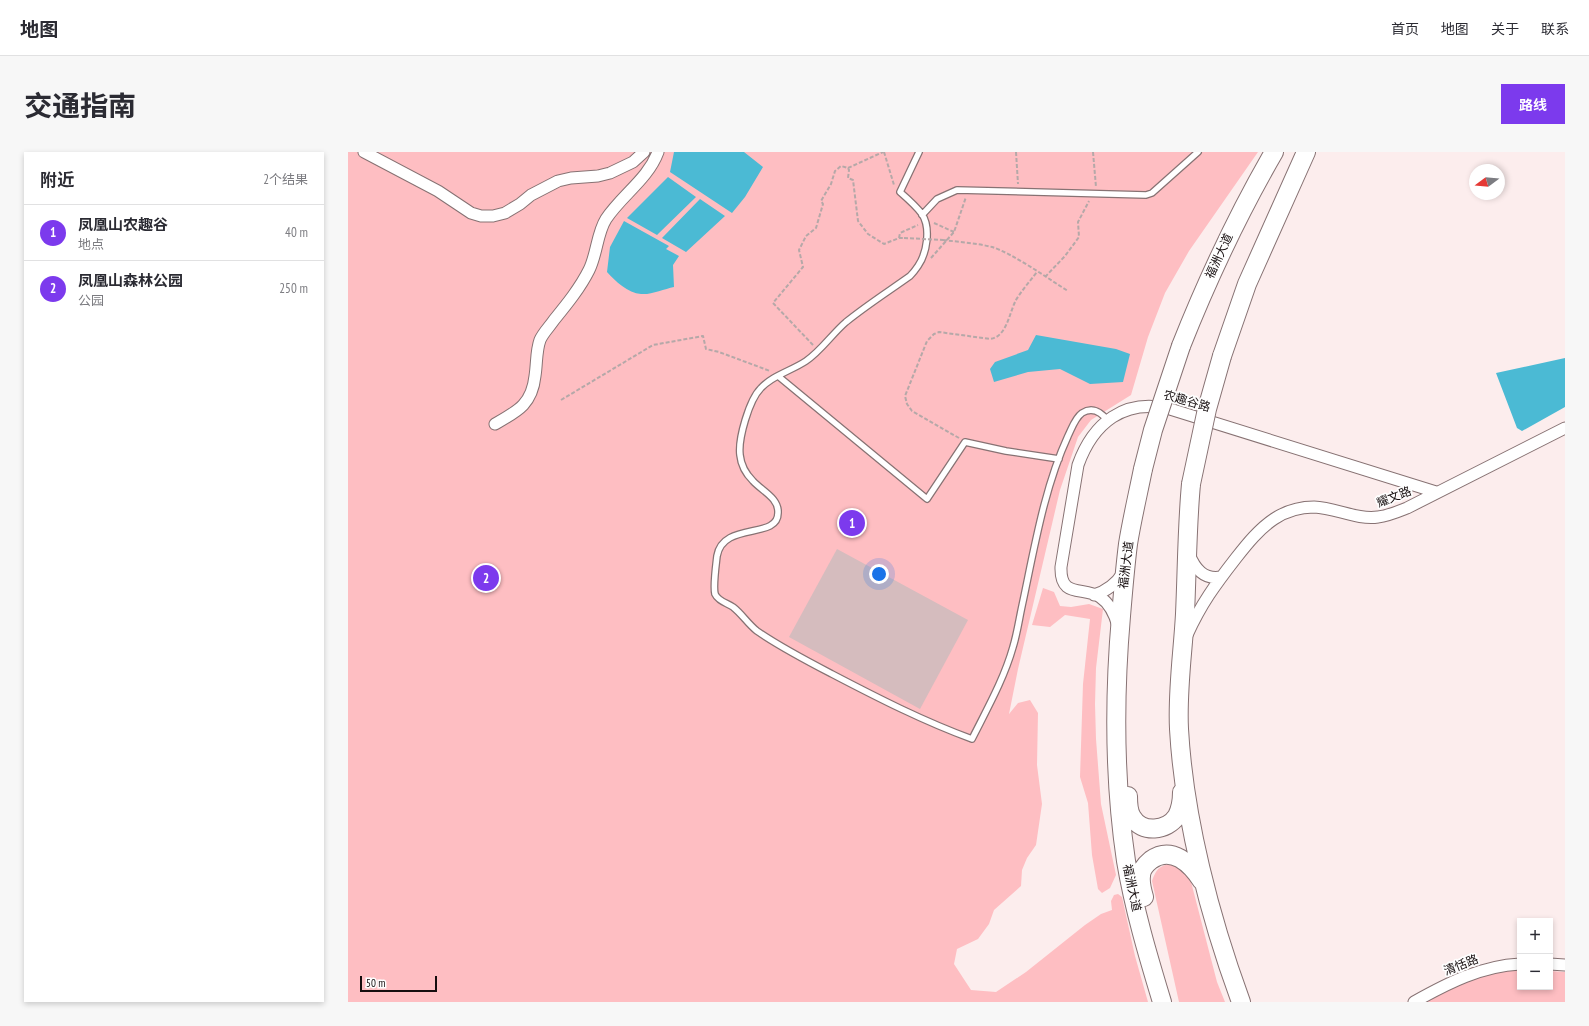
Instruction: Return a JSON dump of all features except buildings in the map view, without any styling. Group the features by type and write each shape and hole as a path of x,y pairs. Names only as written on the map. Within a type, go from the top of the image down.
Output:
{"main road":[{"name":"福洲大道","path":"1162,1002 1147,953 1133,897 1126,862 1119,797 1117,716 1120,630 1128,543 1143,469 1153,430 1181,346 1238,215 1274,152"},
{"path":"1241,1002 1229,969 1206,886 1194,835 1183,770 1178,704 1185,616 1191,484 1207,409 1222,356 1247,284 1286,193 1306,152"},
{"path":"1117,716 1125,766 1129,810 1135,822 1146,828 1153,829 1160,828 1172,822 1179,810 1181,802 1183,770"},
{"path":"1168,1002 1141,885 1143,868 1151,860 1161,856 1172,855 1188,863 1206,886"}],"street":[{"path":"364,152 438,191 471,213 481,216 493,216 505,213 531,195 558,181 610,173 633,162 644,152"},
{"path":"495,424 517,411 525,404 530,395 535,376 536,354 540,338 578,290 589,271 596,254 602,226 607,218 621,200 647,173 658,152"},
{"name":"农趣谷路","path":"1094,595 1070,589 1062,580 1061,567 1078,465 1084,449 1098,430 1108,421 1127,409 1137,406 1158,406 1436,492"},
{"name":"耀文路","path":"1182,647 1204,600 1246,546 1262,528 1274,519 1287,512 1301,508 1315,507 1364,517 1377,517 1407,508 1565,428"},
{"path":"1187,548 1195,566 1200,573 1214,578 1221,577"},
{"path":"1094,595 1110,588 1116,583 1125,569"},
{"path":"1094,595 1100,597 1109,606 1120,630"},
{"name":"清恬路","path":"1414,1002 1443,986 1483,970 1517,964"},
{"path":"1553,964 1565,965"}],"lane":[{"path":"919,152 900,192 922,215 925,221 926,233 923,255 918,266 910,276 845,323 805,362 778,376 760,388 751,403 739,445 740,457 748,475 773,499 778,506 779,515 774,524 768,527 736,534 722,543 716,562 716,594 720,599 734,608 756,631 812,663 873,696 930,724 972,739 997,689 1013,648 1039,528 1053,476 1073,425 1081,414 1086,411 1094,410 1103,415 1108,421"},
{"path":"922,215 937,199 957,190 1146,195 1152,193 1198,152"},
{"path":"778,376 927,499 965,442 1006,451 1059,459"}],"path":[{"path":"818,350 773,303 803,267 799,250 806,236 816,228 823,204 821,201 831,184 835,171 841,166 848,168 884,152 892,181 894,186 900,192"},
{"path":"1016,152 1018,191"},
{"path":"1045,277 1065,256 1079,236 1078,222 1094,193 1096,186 1093,152"},
{"path":"848,168 848,178 853,180 858,221 868,234 884,244 899,238 975,243 994,248 1016,258 1068,291"},
{"path":"918,266 934,256 954,232 968,191"},
{"path":"965,442 912,411 907,404 905,396 927,341 934,334 939,332 990,339 996,338 1002,332 1016,299 1037,272"},
{"path":"561,400 653,344 703,336 706,349 767,369 778,376"}],"shaded area":[{"path":"348,152 1258,152 1189,251 1165,293 1148,337 1131,395 1091,420 1078,437 1060,490 1018,669 1009,714 1018,703 1030,700 1038,713 1037,765 1042,804 1036,845 1027,858 1022,870 1021,886 994,910 989,924 978,939 957,949 954,964 971,990 996,992 1026,972 1085,925 1101,914 1112,910 1111,901 1114,895 1118,894 1122,897 1135,956 1148,1002 348,1002"},
{"path":"1043,588 1054,592 1060,606 1071,607 1089,604 1103,609 1096,668 1096,739 1101,804 1116,875 1110,888 1102,893 1098,889 1092,855 1088,803 1080,777 1083,684 1090,619 1065,615 1050,627 1032,625"},
{"path":"1174,863 1189,874 1217,982 1225,1002 1179,1002 1152,881 1157,870 1165,865"},
{"path":"1509,969 1517,970 1517,990 1553,990 1553,971 1565,972 1565,1002 1424,1002 1478,976"}],"water":[{"path":"674,152 744,152 763,167 745,197 732,213 670,172"},
{"path":"668,177 696,197 657,235 627,218"},
{"path":"700,199 725,216 686,252 662,238"},
{"path":"624,221 669,246 666,249 679,256 673,265 674,287 649,294 636,293 622,286 607,272 610,247"},
{"path":"1036,335 1116,349 1130,354 1123,382 1090,384 1060,369 1028,372 994,382 990,369 995,362 1028,350"},
{"path":"1565,358 1565,407 1522,431 1517,428 1496,373"}],"place":[{"name":"凤凰山农趣谷","path":"852,523"},
{"name":"凤凰山森林公园","path":"486,578"}]}
